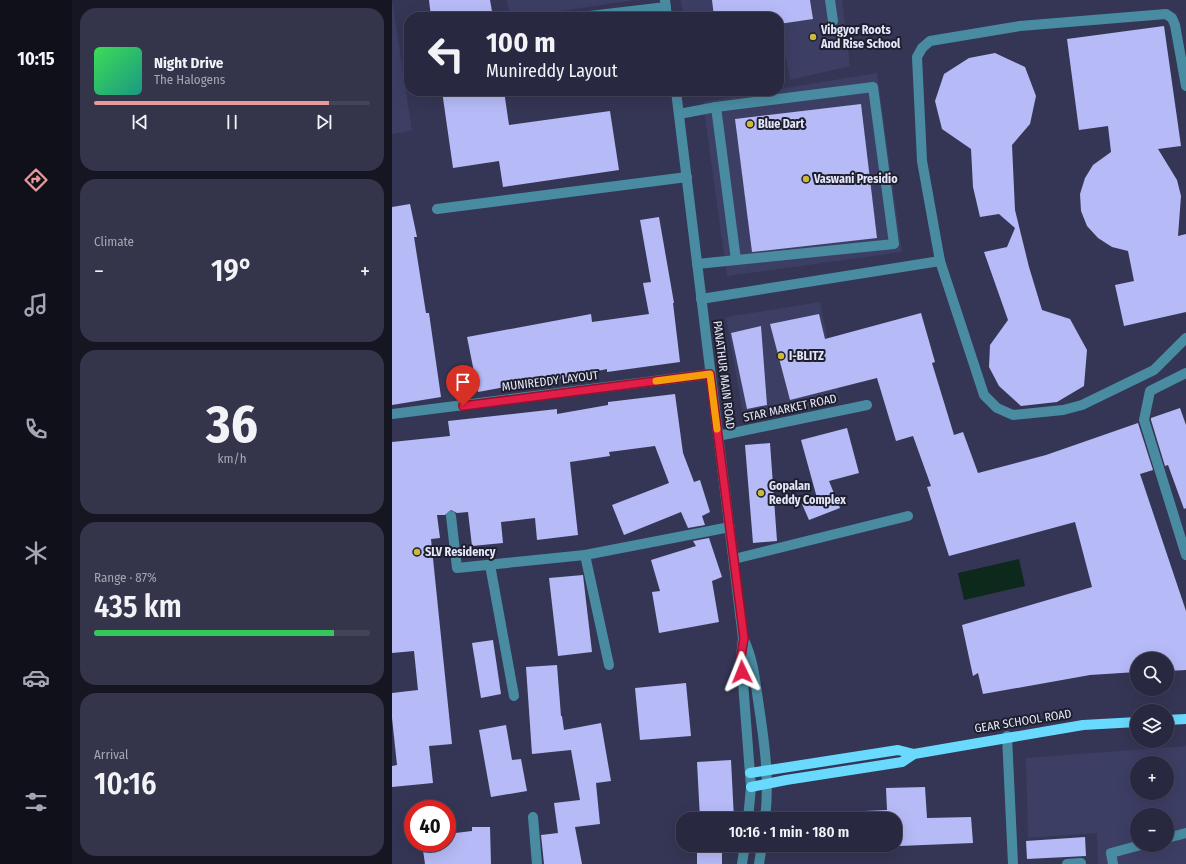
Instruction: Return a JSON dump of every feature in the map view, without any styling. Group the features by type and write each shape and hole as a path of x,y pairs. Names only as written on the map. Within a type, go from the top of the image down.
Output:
{"main road":[{"path":"1174,720 1186,719"},
{"name":"GEAR SCHOOL ROAD","path":"750,787 902,762 914,754 1007,736 1083,725 1130,722"},
{"name":"GEAR SCHOOL ROAD","path":"750,773 898,750 914,754"}],"street":[{"path":"830,0 833,22"},
{"path":"639,12 666,8"},
{"path":"1186,86 1176,25 1172,18 1166,14 1020,26 930,42 922,48 917,57 922,161 940,261 984,395 997,408 1013,415 1062,410 1082,405 1154,370 1186,338"},
{"path":"679,114 716,107 873,87 894,244 697,264"},
{"name":"PANATHUR MAIN ROAD","path":"677,96 744,638 751,654 765,745 767,783 765,812"},
{"path":"716,107 736,260"},
{"path":"437,209 686,177"},
{"path":"702,299 940,261"},
{"path":"1186,373 1150,391 1144,420 1186,555"},
{"name":"MUNIREDDY LAYOUT","path":"392,414 710,374"},
{"name":"STAR MARKET ROAD","path":"718,436 867,405"},
{"path":"450,516 458,568 584,555 730,527"},
{"path":"734,559 908,516"},
{"path":"584,555 609,665"},
{"path":"490,565 514,696"},
{"name":"PANATHUR MAIN ROAD","path":"744,638 741,656 750,773 748,812"},
{"path":"1007,736 1013,864"},
{"path":"533,817 537,864"},
{"path":"1174,836 1186,833"},
{"path":"1113,864 1111,853 1130,848"},
{"path":"742,864 744,852"},
{"path":"759,864 761,852"},
{"path":"1067,864 1081,863"}],"shaded area":[{"path":"392,0 404,79 404,96 407,96 412,131 392,134"},
{"path":"507,0 635,0 555,12 509,12"},
{"name":"Vibgyor Roots And Rise School","path":"681,0 842,0 850,66 790,80 786,57 784,57 784,12 682,12"},
{"path":"877,73 902,252 727,276 703,102 739,96 784,96 784,88"},
{"path":"820,302 840,400 744,420 726,317"},
{"path":"1019,559 1025,586 964,600 958,573"},
{"path":"1186,746 1186,864 1098,864 1097,833 1028,838 1026,758"}],"building":[{"path":"429,0 490,0 492,12 430,12"},
{"path":"712,0 810,0 813,19 784,23 784,12 713,12"},
{"path":"1164,26 1181,146 1158,149 1177,180 1181,196 1178,236 1186,234 1186,312 1124,326 1115,285 1134,281 1128,251 1112,247 1098,238 1087,226 1081,211 1080,194 1085,178 1093,165 1111,152 1108,126 1079,130 1067,39"},
{"path":"995,53 1025,67 1036,96 1030,124 1012,145 1015,210 1029,267 1042,310 1070,319 1087,350 1084,386 1057,402 1021,406 999,386 989,367 990,345 1008,320 984,252 1007,247 1015,228 999,214 980,217 973,187 971,149 942,129 935,101 944,74 969,58"},
{"path":"443,96 505,96 509,125 610,111 619,170 503,187 499,161 453,168"},
{"name":"Vaswani Presidio","path":"861,104 877,238 752,252 735,119"},
{"path":"410,204 417,237 414,237 426,313 429,313 441,397 392,405 392,207"},
{"path":"659,217 674,303 680,362 607,372 607,369 564,378 505,386 478,392 467,337 591,314 592,322 649,314 643,283 651,282 640,220"},
{"path":"921,313 935,362 932,363 954,435 963,432 978,473 1046,455 1138,423 1153,470 1140,474 1186,611 1186,670 1174,671 1174,652 1130,652 1130,672 1090,675 983,694 978,673 973,676 962,625 1092,587 1075,522 949,556 927,487 931,486 913,436 896,441 877,378 790,400 770,324 819,314 825,339"},
{"path":"761,326 767,405 747,409 731,333"},
{"path":"675,394 683,453 694,482 700,480 710,512 702,516 705,525 688,528 681,512 624,535 612,505 669,483 655,446 609,452 610,456 570,462 578,535 537,540 535,518 501,522 503,543 472,546 468,512 457,513 451,510 445,515 437,515 440,538 431,539 452,744 429,746 433,783 392,787 392,766 397,765 392,718 392,693 418,690 414,651 392,653 392,442 450,436 448,421 557,409 557,414 608,405 608,402"},
{"path":"1180,408 1186,425 1186,508 1184,509 1168,465 1165,466 1151,420 1151,418"},
{"path":"847,428 859,473 829,481 840,508 809,520 802,504 817,498 801,440"},
{"name":"Gopalan Reddy Complex","path":"770,443 777,541 753,543 745,445"},
{"path":"709,538 722,577 712,581 719,622 659,633 652,592 660,591 651,560 696,546 693,541"},
{"path":"583,575 592,652 558,656 549,578"},
{"path":"493,640 501,694 481,698 472,643"},
{"path":"557,665 561,716 564,730 601,723 611,781 596,783 600,824 575,827 582,864 544,864 541,835 558,833 554,803 580,800 571,750 532,754 526,667"},
{"path":"686,683 691,736 640,740 635,688"},
{"path":"506,725 512,760 521,759 527,791 491,797 479,730"},
{"path":"731,760 734,812 700,812 697,762"},
{"path":"925,787 927,818 971,817 973,843 902,846 902,812 844,812 887,810 886,788"},
{"path":"472,827 490,827 491,864 425,864 423,852 456,852 456,833 472,831"},
{"path":"1085,837 1086,856 1027,859 1026,841"},
{"path":"697,852 722,852 722,864 697,864"}],"slow traffic":[{"path":"656,381 710,374 717,429"}],"place":[{"name":"Vibgyor Roots And Rise School","path":"813,37"},
{"name":"Blue Dart","path":"750,124"},
{"name":"Vaswani Presidio","path":"806,179"},
{"name":"I-BLITZ","path":"781,356"},
{"name":"Gopalan Reddy Complex","path":"761,493"},
{"name":"SLV Residency","path":"417,552"}],"route":[{"path":"463,406 710,374 744,638 741,656 742,672"}]}
